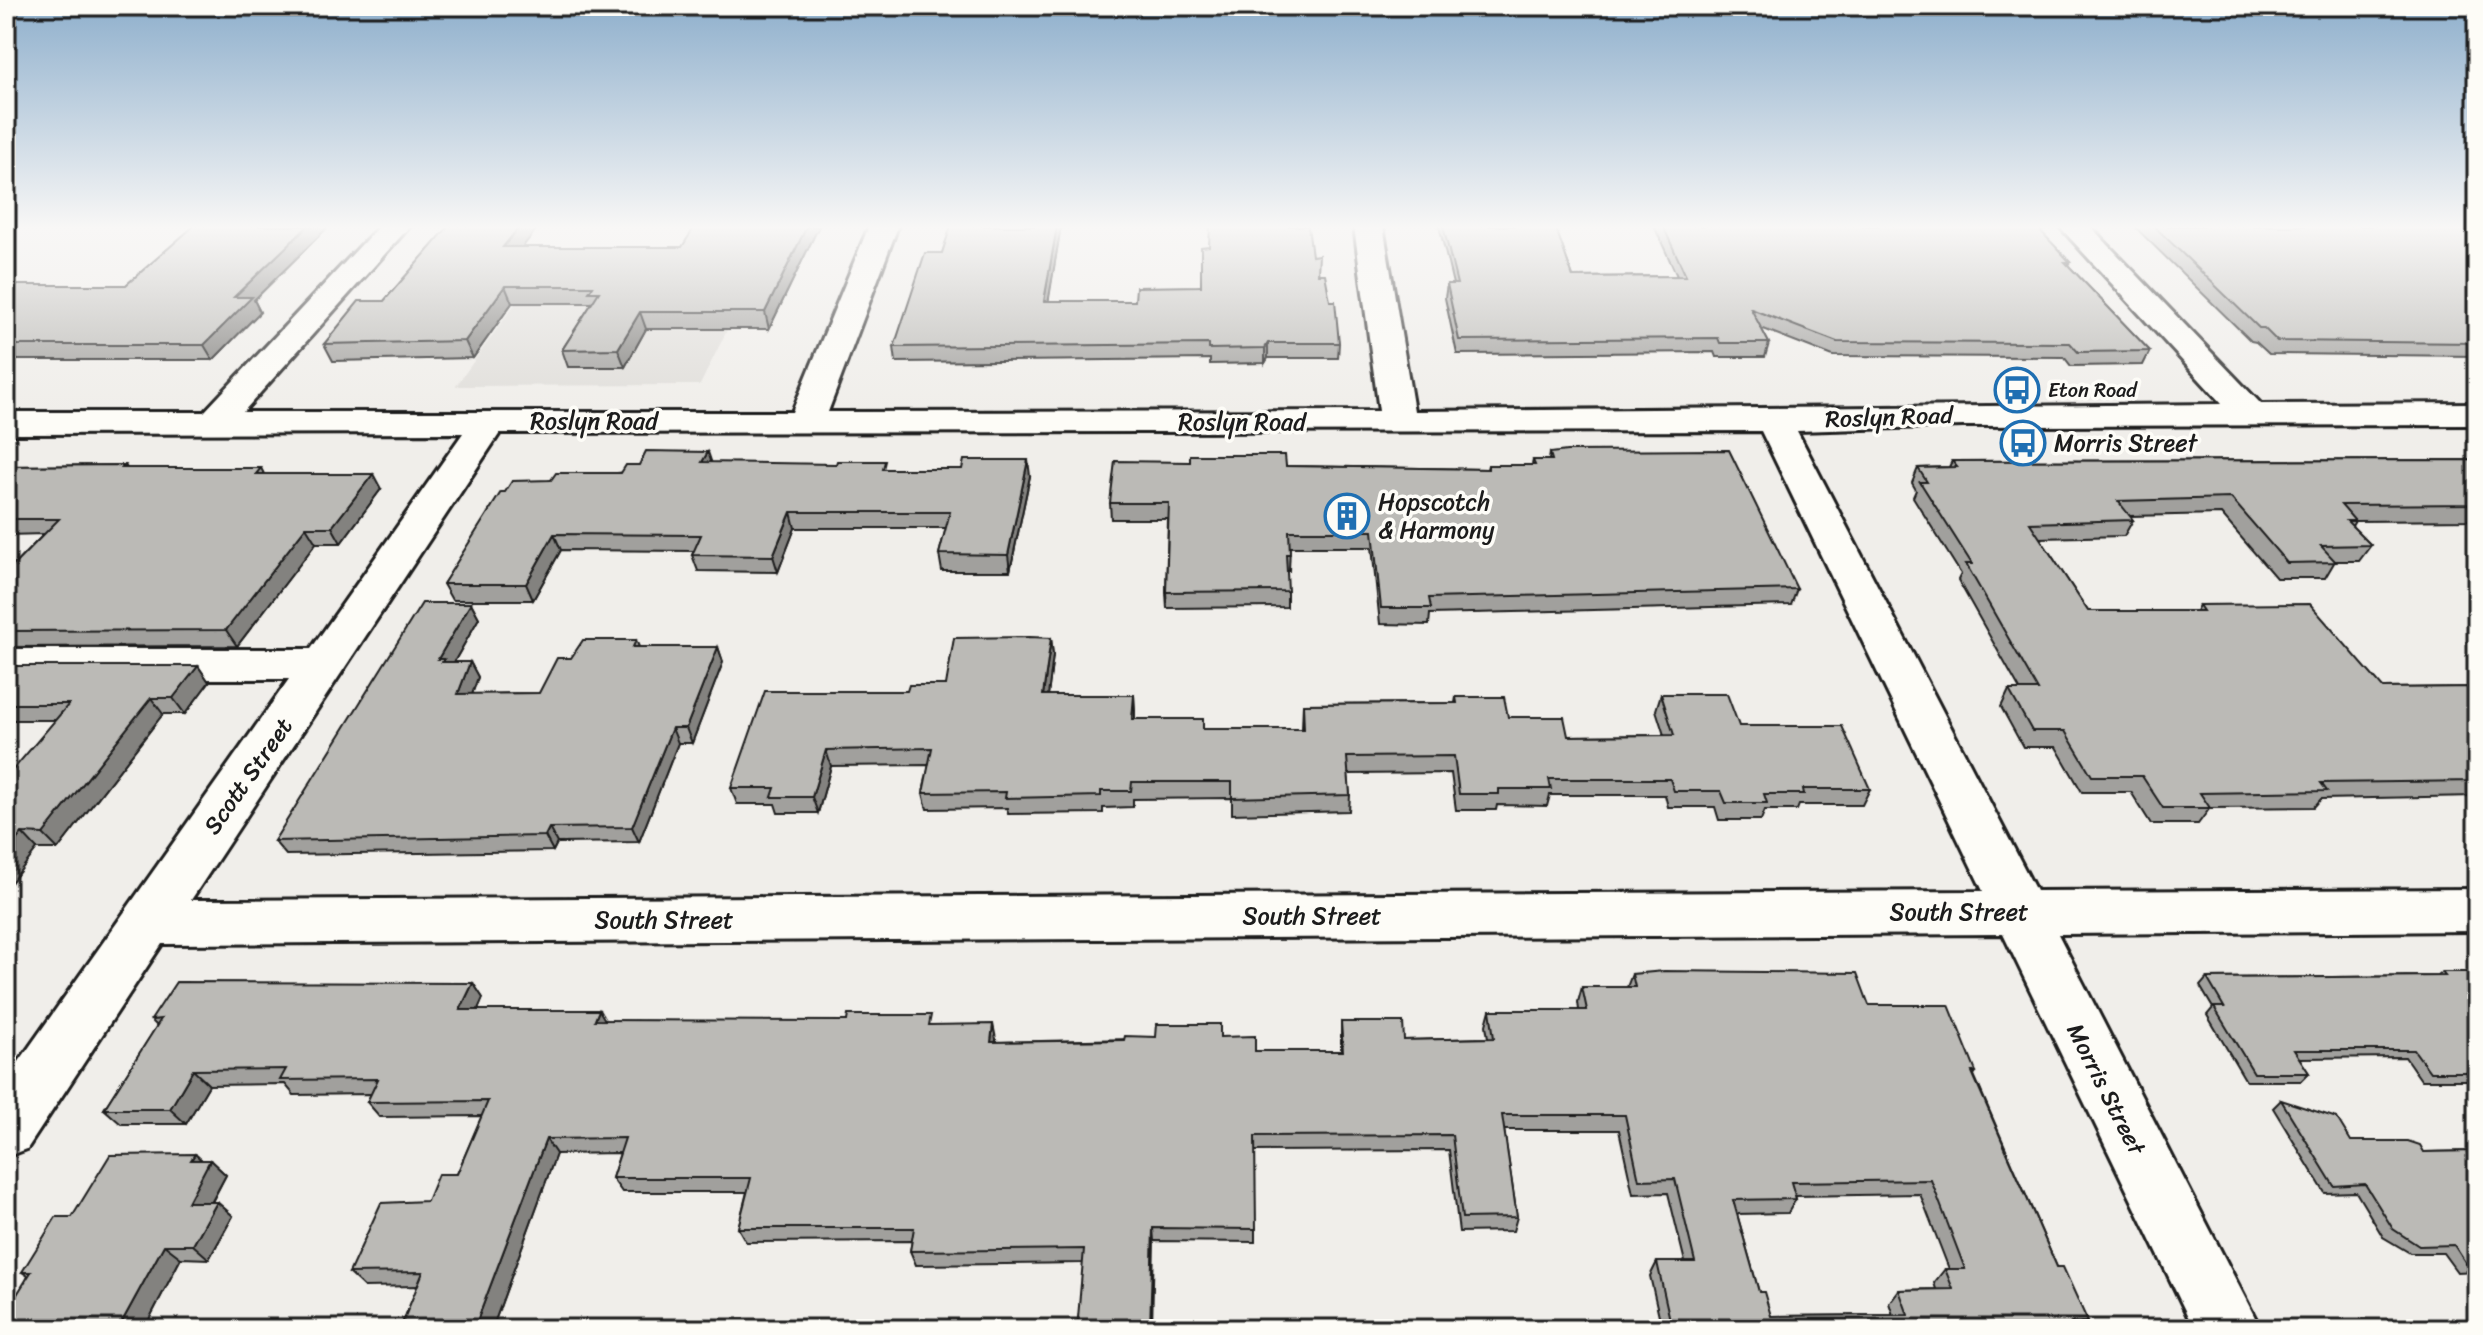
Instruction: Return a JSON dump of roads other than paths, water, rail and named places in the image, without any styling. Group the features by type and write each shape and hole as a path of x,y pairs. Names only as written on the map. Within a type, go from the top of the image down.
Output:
{"street":[{"path":"214,423 338,288"},
{"path":"807,420 859,288"},
{"path":"1378,288 1398,421"},
{"path":"2133,288 2251,414"},
{"name":"Roslyn Road","path":"6,423 1398,421 2477,414"},
{"name":"Morris Street","path":"1773,419 2228,1329"},
{"name":"Scott Street","path":"6,1129 490,421"},
{"path":"6,664 326,664"},
{"name":"South Street","path":"146,922 2477,910"}],"place":[{"name":"Eton Road","path":"2017,390"},
{"name":"Morris Street","path":"2023,443"},
{"name":"Hopscotch & Harmony","path":"1347,516"}]}
